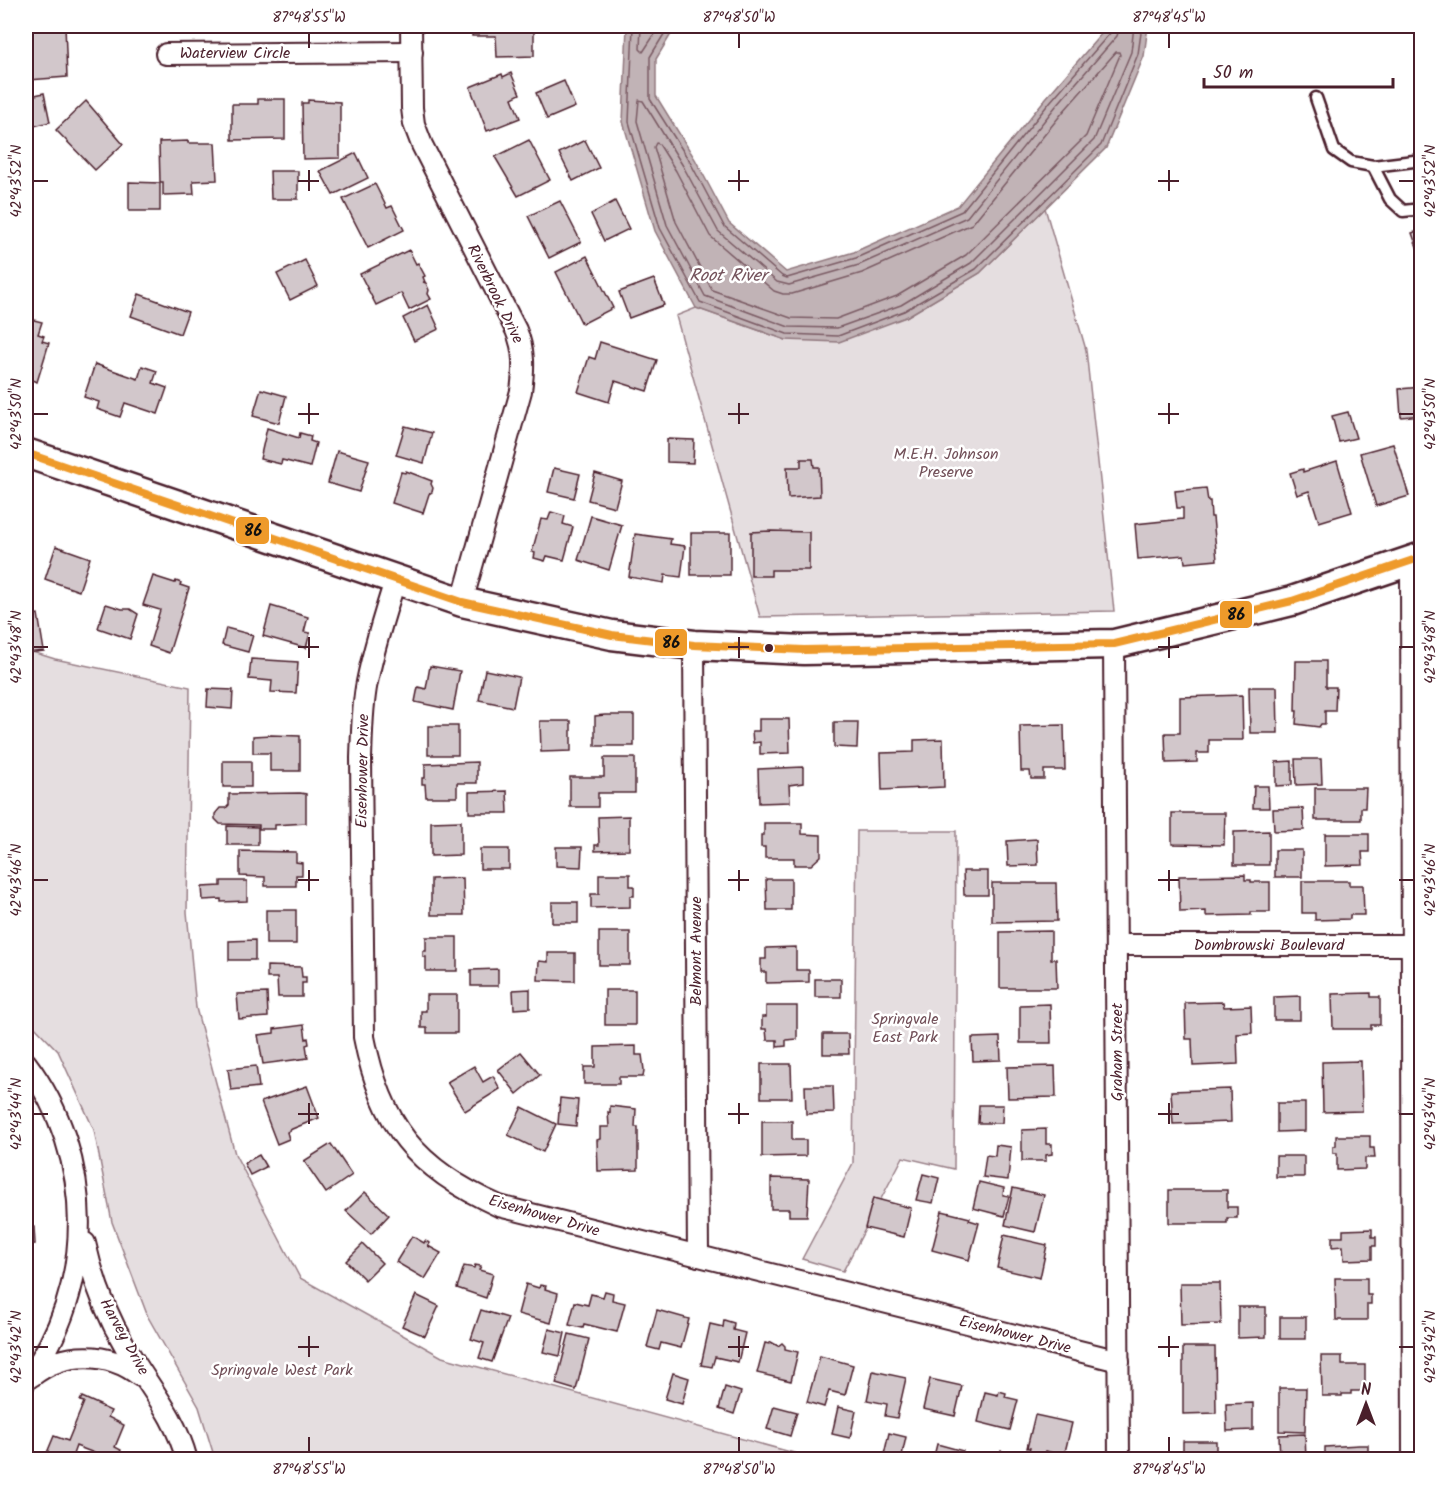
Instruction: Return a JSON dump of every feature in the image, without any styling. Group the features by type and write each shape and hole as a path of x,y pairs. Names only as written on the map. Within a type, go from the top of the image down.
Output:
{"main road":[{"path":"26,453 462,602 612,635 694,645 804,650 1114,644 1292,601 1416,559"}],"street":[{"name":"Riverbrook Drive","path":"411,26 414,124 422,145 516,330 524,356 525,368 521,391 462,602"},
{"name":"Waterview Circle","path":"166,54 412,52"},
{"path":"1413,1460 1417,944 1416,559"},
{"name":"Eisenhower Drive","path":"396,578 378,632 362,720 364,1037 370,1071 383,1104 401,1134 424,1161 467,1192 499,1206 1119,1361"},
{"name":"Graham Street","path":"1114,644 1119,1460"},
{"name":"Belmont Avenue","path":"694,645 698,1256"},
{"name":"Dombrowski Boulevard","path":"1117,945 1417,944"},
{"path":"26,1063 57,1116 66,1139 79,1208 79,1250 71,1293 56,1333 26,1382"},
{"name":"Harvey Drive","path":"79,1208 86,1248 100,1295 125,1347 171,1415 187,1460"},
{"path":"26,1382 53,1363 88,1357 119,1363 134,1371 154,1389"}],"lane":[{"path":"1316,98 1334,150 1351,162 1374,166 1422,160"},
{"path":"1374,166 1390,199 1396,205 1403,211 1422,209"}],"green space":[{"name":"M.E.H. Johnson Preserve","path":"1045,208 1086,350 1114,611 760,617 676,316 696,308 786,340 906,317 980,273"},
{"name":"Springvale West Park","path":"26,650 55,659 190,687 187,912 196,1008 235,1154 300,1278 442,1357 816,1459 215,1459 199,1407 148,1317 112,1222 94,1130 58,1051 26,1018"},
{"name":"Springvale East Park","path":"857,831 956,831 954,1169 903,1157 843,1271 802,1259 853,1163"}],"water":[{"name":"Root River","path":"627,26 676,26 656,59 656,96 695,159 729,223 786,272 854,252 958,206 1108,26 1148,26 1144,56 1106,148 980,273 906,317 839,342 786,340 696,308 655,231 623,122"}],"building":[{"path":"26,26 65,26 67,77 29,80"},
{"path":"472,26 534,26 534,56 497,57 496,36 472,36"},
{"path":"511,73 520,94 512,98 520,118 487,131 470,87 502,74 503,77"},
{"path":"564,81 575,107 547,119 536,93"},
{"path":"44,93 50,122 26,128 26,97"},
{"path":"258,99 285,99 285,139 232,140 232,104 258,104"},
{"path":"308,100 340,102 340,158 303,159 302,103 308,103"},
{"path":"86,101 123,144 95,170 56,130"},
{"path":"529,140 550,180 518,196 495,157"},
{"path":"585,140 599,168 573,181 559,153"},
{"path":"188,141 188,143 215,143 217,180 193,181 194,194 163,195 163,182 160,182 159,142"},
{"path":"356,153 368,178 333,195 320,171"},
{"path":"270,171 298,171 298,199 271,199"},
{"path":"129,182 160,183 160,211 129,211"},
{"path":"375,184 387,208 392,206 404,230 368,248 343,199"},
{"path":"560,201 581,242 549,258 528,216"},
{"path":"615,201 629,229 604,241 591,214"},
{"path":"1422,230 1422,258 1421,258 1412,233"},
{"path":"409,250 425,276 423,277 425,282 423,282 426,283 431,299 409,310 401,293 376,305 360,274"},
{"path":"587,256 613,308 582,324 556,272"},
{"path":"305,260 318,286 290,300 277,274"},
{"path":"654,279 664,305 629,318 619,292"},
{"path":"139,294 188,312 180,334 131,316"},
{"path":"428,305 439,329 414,341 403,318"},
{"path":"26,318 42,322 38,334 44,336 42,341 49,343 37,382 26,378"},
{"path":"600,342 657,360 647,391 615,381 609,402 578,392 589,357 595,359"},
{"path":"95,364 138,379 142,366 157,371 153,383 167,388 158,414 125,403 120,417 97,409 99,402 84,397"},
{"path":"1422,387 1422,415 1401,417 1399,389"},
{"path":"261,389 286,396 279,423 253,416"},
{"path":"1348,412 1356,438 1339,442 1332,416"},
{"path":"405,426 432,433 424,463 396,455"},
{"path":"267,428 299,438 300,433 311,436 310,441 316,443 310,467 282,460 281,464 260,459"},
{"path":"667,439 694,440 693,463 667,462"},
{"path":"1393,444 1409,496 1376,506 1360,453"},
{"path":"337,451 369,460 359,492 328,483"},
{"path":"801,459 813,459 814,467 819,467 820,496 788,498 787,467 801,467"},
{"path":"1337,461 1352,512 1319,522 1309,491 1297,495 1290,473 1303,469 1303,472"},
{"path":"554,468 580,474 574,498 548,492"},
{"path":"406,471 432,481 432,492 429,494 423,513 392,503 401,472"},
{"path":"595,473 622,481 615,507 588,500"},
{"path":"1206,488 1211,517 1213,517 1217,560 1185,563 1184,555 1138,559 1135,524 1183,519 1183,508 1177,508 1175,491"},
{"path":"551,512 565,516 563,524 573,527 564,560 547,556 545,561 534,558 535,553 532,552 541,519 548,520"},
{"path":"591,516 622,525 609,570 578,560"},
{"path":"751,532 809,532 809,570 771,570 771,576 751,576"},
{"path":"691,533 730,533 730,575 691,575"},
{"path":"635,534 671,539 670,544 685,546 681,577 665,575 664,583 629,577"},
{"path":"56,546 90,558 79,591 45,579"},
{"path":"153,576 175,583 176,581 189,588 169,653 149,646 160,610 143,605"},
{"path":"106,604 130,609 138,614 130,639 98,628"},
{"path":"271,606 308,617 304,632 310,633 306,648 263,636"},
{"path":"38,614 44,651 26,653 26,616"},
{"path":"226,628 253,635 248,652 222,645"},
{"path":"251,659 298,662 296,693 271,692 272,681 249,679"},
{"path":"1296,661 1326,661 1326,687 1336,687 1335,711 1325,711 1325,724 1319,727 1296,724"},
{"path":"430,666 460,671 453,710 415,702 418,687 426,689"},
{"path":"485,670 519,677 513,707 479,700"},
{"path":"1249,687 1277,687 1278,733 1250,733"},
{"path":"208,689 233,690 232,709 207,707"},
{"path":"1242,695 1243,740 1209,740 1209,753 1197,753 1197,762 1166,763 1165,733 1180,733 1180,697"},
{"path":"634,715 634,746 595,746 595,716"},
{"path":"759,719 789,719 790,753 760,754 760,742 753,743 752,731 759,731"},
{"path":"540,721 571,721 571,751 541,752"},
{"path":"834,722 858,722 857,748 834,747"},
{"path":"1064,725 1065,770 1044,770 1044,779 1031,779 1030,771 1021,771 1020,726"},
{"path":"428,726 458,726 458,755 428,755"},
{"path":"253,736 300,736 300,771 270,771 270,753 253,753"},
{"path":"943,739 944,787 882,790 881,753 914,752 914,740"},
{"path":"604,758 635,758 635,793 598,793 598,807 570,807 570,777 604,777"},
{"path":"1295,759 1321,759 1322,784 1296,785"},
{"path":"223,761 251,761 251,787 223,787"},
{"path":"1292,761 1292,785 1276,786 1276,762"},
{"path":"477,762 477,783 457,783 457,797 426,797 425,784 422,784 422,778 425,778 425,764"},
{"path":"803,767 803,783 789,785 790,802 759,803 758,769"},
{"path":"1254,786 1268,786 1269,808 1253,808"},
{"path":"1315,788 1366,788 1365,808 1361,808 1361,820 1315,820"},
{"path":"507,791 508,813 469,813 469,792"},
{"path":"229,794 306,794 306,823 275,825 275,829 259,829 259,825 220,824 215,819 215,814 220,808 226,808 229,805"},
{"path":"1303,808 1304,830 1274,831 1273,809"},
{"path":"1172,813 1225,813 1224,845 1172,844"},
{"path":"629,816 629,850 595,851 595,845 599,845 598,817"},
{"path":"461,821 461,855 431,856 431,822"},
{"path":"764,823 802,823 802,834 821,835 821,856 811,865 794,865 794,858 765,858 765,847 761,847"},
{"path":"227,826 258,827 258,845 227,845"},
{"path":"1269,831 1269,865 1234,865 1234,832"},
{"path":"1325,834 1369,834 1369,852 1362,852 1363,865 1325,866"},
{"path":"1037,839 1038,865 1008,866 1007,841"},
{"path":"556,847 582,847 581,867 556,866"},
{"path":"480,849 509,849 509,869 480,869"},
{"path":"1275,850 1302,850 1302,877 1275,877"},
{"path":"240,851 296,852 296,862 302,863 302,875 296,875 296,886 265,886 265,877 240,876"},
{"path":"963,871 988,871 988,895 964,895"},
{"path":"599,874 630,874 630,886 634,886 634,896 630,896 630,907 591,908 591,894 599,894"},
{"path":"1245,875 1245,880 1251,880 1251,882 1270,882 1270,912 1251,912 1251,915 1206,916 1206,911 1180,912 1179,876"},
{"path":"463,878 464,915 431,915 431,879"},
{"path":"766,879 791,879 791,910 767,910"},
{"path":"221,881 247,881 247,901 203,900 202,887 221,886"},
{"path":"1302,881 1349,881 1349,885 1363,885 1364,915 1350,915 1350,919 1315,920 1315,913 1302,913"},
{"path":"992,883 1056,883 1057,921 992,922"},
{"path":"552,902 578,902 578,923 552,923"},
{"path":"266,910 296,910 296,944 266,944"},
{"path":"1051,931 1051,959 1056,959 1057,988 1000,988 1000,932"},
{"path":"599,932 630,932 630,965 599,965"},
{"path":"426,937 457,937 457,971 426,971 426,957 423,957 423,951 426,951"},
{"path":"255,940 255,960 229,960 229,941"},
{"path":"796,947 796,970 809,970 809,982 766,983 766,972 761,972 761,959 766,959 766,948"},
{"path":"548,953 575,953 575,981 538,980 539,961 548,962"},
{"path":"267,966 301,967 302,977 306,977 306,983 302,983 302,997 278,997 277,978 267,978"},
{"path":"498,969 498,986 471,986 471,970"},
{"path":"815,979 841,979 841,997 815,997"},
{"path":"530,989 530,1008 514,1009 513,990"},
{"path":"605,990 635,990 635,1025 605,1025"},
{"path":"267,993 268,1017 239,1019 237,994"},
{"path":"1371,993 1371,997 1380,997 1380,1025 1371,1025 1371,1029 1333,1029 1332,994"},
{"path":"426,995 457,995 457,1033 427,1033 427,1028 421,1028 421,1011 426,1011"},
{"path":"1300,996 1300,1020 1274,1020 1274,997"},
{"path":"1223,1002 1224,1007 1251,1006 1252,1033 1237,1034 1238,1064 1193,1066 1192,1039 1186,1039 1185,1003"},
{"path":"1050,1004 1051,1043 1020,1043 1020,1005"},
{"path":"766,1006 797,1006 797,1039 786,1040 786,1046 777,1047 777,1040 767,1040 766,1029 762,1029 762,1017 766,1017"},
{"path":"304,1025 309,1044 306,1045 308,1058 263,1064 258,1035 274,1033 274,1029"},
{"path":"823,1034 848,1034 849,1054 823,1054"},
{"path":"1000,1037 1001,1060 973,1061 972,1038"},
{"path":"636,1046 636,1055 642,1055 643,1077 619,1077 619,1084 584,1084 584,1067 595,1067 595,1047"},
{"path":"521,1052 540,1075 517,1094 498,1070"},
{"path":"1361,1061 1362,1111 1323,1112 1322,1062"},
{"path":"761,1064 791,1064 792,1098 761,1098"},
{"path":"256,1066 259,1087 231,1090 228,1069"},
{"path":"474,1066 483,1082 493,1076 500,1089 465,1111 447,1082"},
{"path":"1055,1066 1056,1097 1008,1098 1007,1067"},
{"path":"307,1086 319,1118 287,1132 289,1139 277,1144 261,1102"},
{"path":"805,1086 833,1086 834,1113 806,1114"},
{"path":"1230,1089 1231,1122 1173,1124 1171,1091"},
{"path":"560,1098 578,1100 576,1126 558,1124"},
{"path":"1277,1103 1305,1103 1305,1131 1277,1132"},
{"path":"979,1105 1003,1105 1002,1123 978,1123"},
{"path":"610,1106 636,1109 638,1170 598,1171 597,1140 600,1139 600,1127 609,1127"},
{"path":"522,1107 556,1124 543,1152 508,1135"},
{"path":"762,1121 792,1121 792,1140 806,1140 806,1156 762,1157"},
{"path":"1046,1129 1046,1144 1052,1144 1052,1154 1046,1155 1046,1161 1022,1161 1022,1130"},
{"path":"1336,1136 1370,1136 1370,1148 1374,1148 1375,1158 1365,1158 1365,1169 1337,1170 1337,1153 1333,1153"},
{"path":"331,1144 352,1175 326,1193 304,1161"},
{"path":"996,1145 1011,1147 1008,1180 983,1177 986,1155 995,1156"},
{"path":"259,1155 266,1167 250,1175 244,1163"},
{"path":"1276,1156 1304,1156 1304,1177 1276,1177"},
{"path":"923,1174 939,1178 933,1203 916,1200"},
{"path":"771,1178 809,1179 807,1216 789,1216 789,1209 771,1209"},
{"path":"979,1182 1004,1188 1003,1195 1009,1196 1004,1216 973,1208"},
{"path":"1013,1188 1044,1195 1035,1232 1005,1225"},
{"path":"1169,1190 1227,1190 1227,1207 1237,1207 1237,1218 1227,1218 1227,1223 1169,1223"},
{"path":"365,1192 389,1215 371,1234 346,1211"},
{"path":"873,1198 911,1208 904,1237 865,1228"},
{"path":"942,1211 970,1218 969,1220 979,1223 969,1260 932,1250"},
{"path":"34,1227 35,1244 26,1245 26,1228"},
{"path":"1372,1229 1372,1237 1376,1237 1376,1246 1372,1246 1372,1259 1344,1260 1343,1246 1332,1247 1332,1237 1343,1237 1343,1230"},
{"path":"1004,1235 1047,1245 1040,1278 997,1268"},
{"path":"412,1236 424,1243 425,1241 430,1243 428,1246 441,1253 425,1279 396,1262"},
{"path":"363,1244 382,1263 365,1280 346,1261"},
{"path":"475,1265 481,1266 479,1270 493,1274 486,1298 457,1288 464,1266 474,1268"},
{"path":"1335,1278 1367,1278 1367,1295 1371,1295 1371,1304 1367,1304 1367,1320 1336,1320"},
{"path":"1180,1283 1220,1283 1221,1324 1181,1325"},
{"path":"526,1284 539,1288 540,1285 546,1286 545,1289 558,1293 551,1323 518,1314"},
{"path":"605,1291 613,1293 612,1300 625,1303 617,1332 584,1324 583,1328 569,1325 575,1302 588,1305 591,1294 603,1297"},
{"path":"416,1295 439,1306 425,1336 402,1326"},
{"path":"1238,1307 1266,1307 1266,1337 1238,1338"},
{"path":"481,1310 508,1318 492,1362 479,1358 484,1343 471,1339"},
{"path":"657,1310 689,1319 681,1348 661,1343 659,1350 647,1347"},
{"path":"1280,1317 1306,1317 1306,1339 1280,1339"},
{"path":"724,1320 734,1323 733,1330 745,1333 738,1362 715,1357 712,1367 701,1365 710,1324 723,1327"},
{"path":"549,1329 565,1333 560,1356 543,1352"},
{"path":"569,1334 589,1339 576,1390 556,1384"},
{"path":"771,1342 778,1346 782,1343 785,1349 798,1352 791,1381 757,1373 765,1343"},
{"path":"1183,1347 1215,1347 1216,1413 1183,1414"},
{"path":"820,1356 853,1365 845,1395 829,1391 824,1407 807,1402"},
{"path":"1321,1356 1342,1356 1342,1365 1365,1365 1365,1391 1351,1391 1351,1394 1342,1394 1342,1396 1322,1396"},
{"path":"873,1371 906,1378 897,1418 885,1416 887,1404 867,1400"},
{"path":"673,1373 689,1378 682,1404 665,1399"},
{"path":"930,1379 962,1386 955,1416 923,1409"},
{"path":"725,1387 741,1392 734,1414 719,1409"},
{"path":"1279,1388 1306,1388 1305,1432 1279,1431"},
{"path":"999,1391 1006,1393 1005,1397 1018,1400 1010,1430 978,1422 985,1392 998,1395"},
{"path":"82,1397 111,1411 108,1417 124,1425 115,1447 121,1450 117,1459 111,1457 110,1459 76,1446 71,1460 44,1460 54,1436 68,1441 84,1402 80,1401"},
{"path":"1253,1403 1253,1430 1227,1431 1226,1404"},
{"path":"774,1406 797,1412 790,1436 767,1429"},
{"path":"838,1407 856,1411 850,1438 832,1434"},
{"path":"1035,1415 1072,1423 1064,1456 1046,1451 1044,1460 1027,1460 1030,1448 1027,1448"},
{"path":"889,1433 906,1437 901,1460 883,1459"},
{"path":"1305,1434 1306,1460 1280,1460 1279,1435"},
{"path":"1183,1441 1216,1441 1216,1460 1183,1460"},
{"path":"937,1444 963,1451 961,1460 933,1460"},
{"path":"1368,1445 1368,1460 1325,1460 1325,1447"},
{"path":"1001,1451 1018,1455 1017,1460 999,1460"},
{"path":"285,1455 285,1460 251,1460 251,1458"}],"transit line":[{"name":"86","path":"26,453 462,602 612,635 694,645 804,650 1114,644 1292,601 1422,557"}]}
